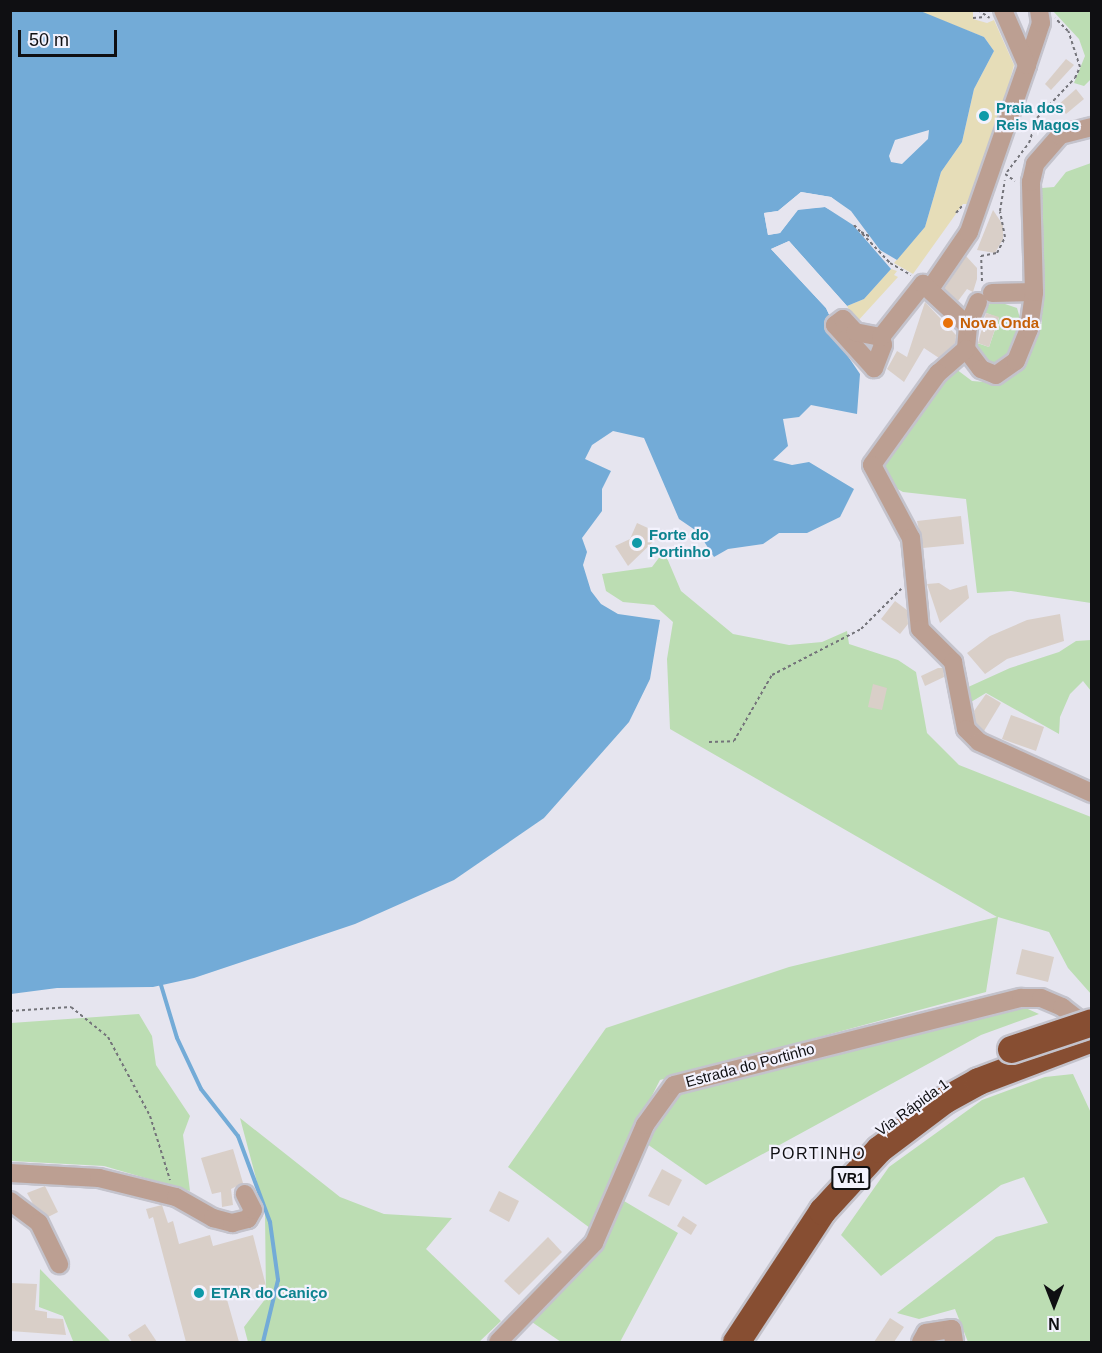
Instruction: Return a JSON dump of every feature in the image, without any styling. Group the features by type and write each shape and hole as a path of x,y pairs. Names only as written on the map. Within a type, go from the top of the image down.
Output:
{"highway":[{"name":"Via Rápida 1","path":"718,1342 782,1240 840,1167 869,1138 926,1094 1092,1022"},
{"name":"Via Rápida 1","path":"736,1342 795,1248 859,1169 944,1100 1013,1057 1092,1038"}],"street":[{"path":"881,337 927,286 969,232 1045,13"},
{"path":"991,15 1027,65"},
{"path":"1034,291 985,298 968,326 966,349 981,369 996,375 1008,369 1026,341 1034,291 1032,182 1035,164 1053,140 1089,125"},
{"path":"927,286 968,326"},
{"path":"966,349 938,373 872,465 911,538 920,629 953,662 966,729 979,742 1092,793"},
{"name":"Estrada do Portinho","path":"498,1342 594,1243 645,1125 674,1085 1021,998 1041,998 1062,1007 1092,1030"},
{"path":"10,1173 99,1178 176,1197 213,1218 232,1223 248,1219 253,1210 245,1194"},
{"path":"10,1201 39,1223 59,1264"},
{"path":"921,1342 926,1333 952,1329 954,1342"}],"path":[{"path":"978,10 991,15"},
{"path":"985,298 981,256 996,253 1005,237 1000,211 1006,174 1029,143 1037,118 1075,78 1080,67 1068,31 1045,13"},
{"path":"973,18 991,15"},
{"path":"999,177 1006,174"},
{"path":"1006,174 1015,180 1015,186"},
{"path":"854,225 890,263 927,286"},
{"path":"861,232 871,237"},
{"path":"709,742 734,741 772,675 861,629 914,576"},
{"path":"10,1011 71,1006 108,1037 150,1116 176,1197"}],"green space":[{"path":"1053,11 1091,11 1091,79 1084,86 1074,83 1085,56 1079,39"},
{"path":"1091,163 1091,603 1011,591 977,593 966,499 903,492 892,486 881,463 952,366 972,381 998,383 1026,366 1042,322 1042,188 1054,187 1066,172"},
{"path":"999,302 1017,308 1022,325 1012,356 1000,368 978,361 974,342 989,347 999,318 984,312 986,305"},
{"path":"664,551 681,591 733,634 789,645 822,642 847,631 849,644 898,660 916,672 927,733 959,765 1091,817 1091,994 1068,968 1049,932 998,917 986,992 660,1080 621,1156 594,1231 508,1167 606,1028 789,967 997,917 670,729 667,659 673,622 654,605 623,602 606,591 602,574 652,567"},
{"path":"1091,640 1091,691 1083,681 1070,694 1060,717 1059,734 986,693 966,705 966,688 1010,668 1059,652 1076,641"},
{"path":"1019,1005 1039,1014 981,1035 706,1185 647,1144 649,1129 681,1090"},
{"path":"139,1014 152,1036 156,1065 190,1116 183,1135 190,1191 104,1166 11,1161 11,1023"},
{"path":"1073,1074 1091,1113 1091,1342 968,1342 955,1309 919,1319 897,1313 996,1237 1048,1223 1024,1177 1001,1185 881,1276 841,1235 889,1167 982,1100 1045,1077"},
{"path":"240,1118 340,1197 384,1214 452,1218 426,1249 501,1321 479,1342 248,1342 244,1327 266,1298 265,1212"},
{"path":"624,1201 678,1233 620,1342 561,1342 529,1320 598,1252"},
{"path":"40,1269 110,1341 73,1341 63,1316 39,1307"}],"sand":[{"name":"Praia dos Reis Magos","path":"918,11 973,11 973,19 987,23 994,20 1014,65 992,147 967,204 963,204 913,274 894,263 925,227 941,172 962,142 974,89 994,51 984,37"},
{"path":"891,269 897,271 894,275 898,277 856,323 847,306 864,299"}],"water":[{"path":"918,10 984,37 994,51 974,89 962,142 941,172 925,227 897,260 880,250 851,211 831,197 801,192 778,211 764,213 768,235 780,233 798,210 825,207 853,225 891,269 864,299 847,306 789,241 771,249 826,308 833,323 828,327 860,374 857,414 811,405 799,417 783,419 788,446 773,460 792,465 809,462 854,489 840,517 807,533 779,533 763,544 728,549 714,557 698,532 679,519 644,438 613,431 592,445 585,459 611,471 602,489 602,511 582,538 587,552 583,565 591,591 601,604 618,614 660,620 650,679 629,722 544,818 454,880 355,924 194,978 153,987 57,988 11,994 10,11","holes":["929,130 928,139 902,164 891,162 889,156 895,140"]}],"pier":[{"path":"801,192 831,197 857,219 830,200 802,195 780,213 767,215 770,231 778,230 797,207 826,204 853,222 825,207 798,209 780,233 768,235 764,213 778,211"},
{"path":"789,241 847,306 848,309 789,244 776,250 828,306 833,323 826,308 771,249"}],"building":[{"path":"1066,59 1074,65 1051,90 1045,84"},
{"path":"1076,89 1084,99 1066,114 1058,105"},
{"path":"993,210 1003,225 1003,239 995,253 977,250"},
{"path":"966,256 977,268 977,279 973,292 967,289 958,301 944,289"},
{"path":"925,302 956,335 955,343 939,358 924,348 904,382 887,369 897,351 907,357"},
{"path":"986,313 999,317 989,347 978,343"},
{"path":"961,516 964,544 923,548 917,521"},
{"name":"Forte do Portinho","path":"637,523 661,534 628,566 615,546 630,539"},
{"path":"939,583 950,590 967,585 969,598 940,623 927,584"},
{"path":"895,601 907,610 908,624 900,634 881,619"},
{"path":"1060,614 1064,641 1007,659 985,674 967,653 990,636 1027,620"},
{"path":"943,668 944,677 925,686 921,676"},
{"path":"873,684 887,688 882,710 868,707"},
{"path":"986,694 1001,703 984,731 976,723 974,711"},
{"path":"1011,715 1044,727 1036,751 1002,739"},
{"path":"1022,949 1054,957 1048,982 1016,974"},
{"path":"233,1149 243,1183 231,1189 233,1205 222,1207 221,1192 212,1194 201,1158"},
{"path":"662,1169 682,1180 669,1206 648,1196"},
{"path":"45,1186 58,1212 48,1217 33,1204 27,1193"},
{"path":"499,1191 519,1201 509,1222 489,1211"},
{"name":"ETAR do Caniço","path":"162,1205 168,1223 173,1221 179,1244 210,1235 213,1246 253,1235 266,1286 226,1296 239,1342 186,1342 153,1217 149,1219 146,1209"},
{"path":"683,1216 697,1225 691,1235 677,1226"},
{"path":"548,1237 562,1252 519,1295 504,1281"},
{"path":"10,1283 37,1284 35,1310 47,1312 47,1318 63,1319 66,1335 10,1331"},
{"path":"890,1318 904,1327 894,1342 874,1342"},
{"path":"145,1324 157,1342 132,1342 128,1335"}],"waterway":[{"path":"161,985 177,1038 201,1089 238,1136 270,1222 278,1280 263,1342"}],"place":[{"name":"Praia dos Reis Magos","path":"984,116"},
{"name":"Nova Onda","path":"948,323"},
{"name":"Forte do Portinho","path":"637,543"},
{"name":"ETAR do Caniço","path":"199,1293"}],"district":[{"name":"PORTINHO","path":"818,1154"}]}
